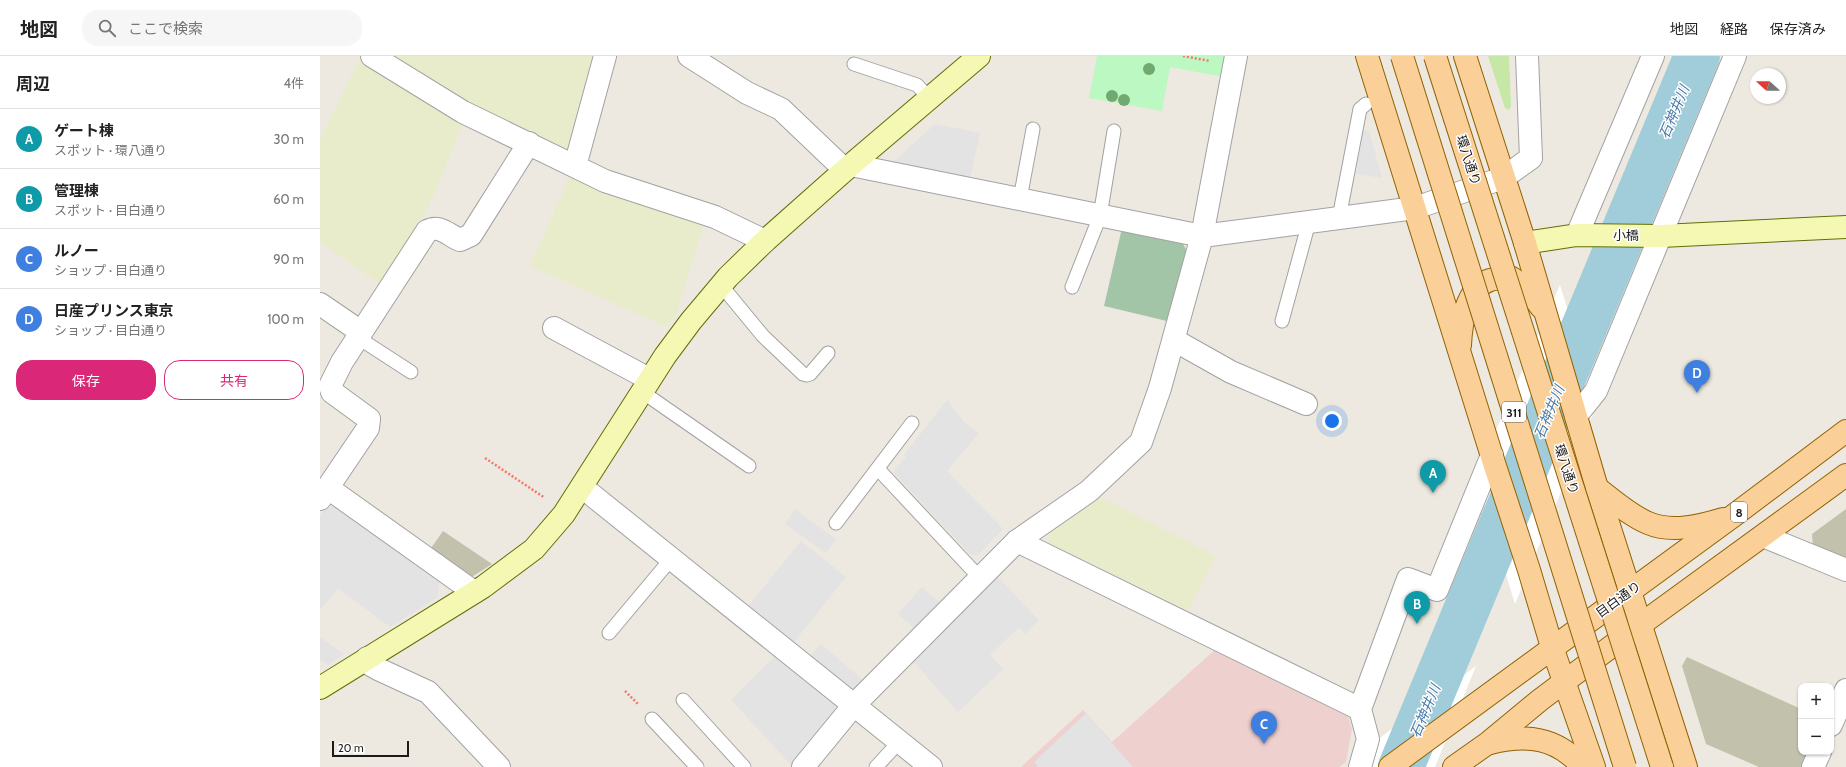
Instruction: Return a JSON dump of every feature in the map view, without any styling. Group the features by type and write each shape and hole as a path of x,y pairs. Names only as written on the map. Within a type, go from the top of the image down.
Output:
{"main road":[{"path":"1368,56 1552,647 1594,767"},
{"name":"311","path":"1402,56 1625,767"},
{"name":"環八通り","path":"1436,56 1662,767"},
{"path":"1465,56 1525,242 1582,440 1686,767"},
{"path":"1459,351 1462,322 1470,300 1482,284 1491,280 1512,278 1529,291 1546,315"},
{"name":"目白通り","path":"1390,767 1454,722 1552,647 1733,516 1846,431"},
{"path":"1454,767 1488,743 1540,700 1640,625 1846,475"},
{"path":"1597,488 1634,515 1648,523 1662,527 1675,528 1707,524 1733,516"},
{"path":"1488,743 1511,738 1534,738 1552,744 1575,758 1583,767"}],"street":[{"path":"372,56 463,112 605,181 715,217 765,241"},
{"path":"574,166 605,56"},
{"path":"689,56 747,93 781,109 848,167 1020,199 1202,236 1415,208 1504,178 1531,158 1527,56"},
{"path":"320,688 474,592 534,549 565,512 582,487 645,385 691,321 721,285 765,241 848,167 979,56"},
{"path":"802,767 854,705 1017,541 1089,491 1141,442 1174,340 1202,236 1236,56"},
{"path":"1588,235 1653,56"},
{"path":"1576,416 1596,390 1657,236 1735,56"},
{"path":"474,592 324,493 368,428 369,419 332,392 330,386 359,334 427,231 433,228 438,228 460,240 471,235 529,143"},
{"name":"小橋","path":"1525,242 1588,235 1657,236 1846,227"},
{"path":"320,304 359,334"},
{"path":"554,328 645,385"},
{"path":"1174,340 1231,372 1306,404"},
{"path":"1360,767 1368,739 1360,709 1408,579 1437,590 1479,486 1490,451"},
{"path":"582,487 931,767"},
{"path":"1763,536 1846,570"},
{"path":"1017,541 1360,709"},
{"path":"367,658 371,665 378,670 428,692 499,767"},
{"path":"1834,719 1846,690"},
{"path":"1813,767 1819,755"}],"lane":[{"path":"854,64 917,85 930,99"},
{"path":"1339,218 1360,109 1366,104"},
{"path":"1020,199 1033,129"},
{"path":"1072,287 1100,216 1114,131"},
{"path":"1282,321 1309,222"},
{"path":"721,285 763,336 803,374 807,376 810,374 828,353"},
{"path":"359,334 411,372"},
{"path":"645,385 749,466"},
{"path":"836,522 912,424"},
{"path":"878,469 980,578"},
{"path":"609,633 671,559"},
{"path":"683,700 744,767"},
{"path":"652,719 698,767"},
{"path":"876,767 899,742"}],"path":[{"path":"485,458 565,512"}],"shaded area":[{"path":"388,56 596,56 569,151 473,109"},
{"path":"359,60 463,124 428,208 381,285 320,242 320,139"},
{"path":"935,124 980,133 969,183 891,164"},
{"path":"1363,131 1369,131 1382,178 1356,174"},
{"path":"572,172 704,223 677,313 667,327 530,266"},
{"path":"947,400 964,422 979,433 947,471 1003,529 978,555 971,555 893,472 906,457 904,455"},
{"path":"1099,496 1216,556 1188,611 1049,543 1049,532"},
{"path":"336,506 439,582 438,597 390,627 338,588 320,610 320,516 325,508"},
{"path":"795,509 836,539 826,553 785,524"},
{"path":"1846,509 1846,560 1813,546 1812,534"},
{"path":"443,531 492,564 467,580 429,551"},
{"path":"801,541 846,577 790,647 745,610"},
{"path":"995,574 1039,620 1025,634 1019,627 990,655 1003,669 958,712 913,661"},
{"path":"922,587 939,602 915,629 898,614"},
{"path":"320,637 344,654 328,665 320,660"},
{"path":"821,644 864,681 853,693 808,658"},
{"path":"1217,648 1348,716 1352,729 1346,762 1339,767 1021,767 1083,710 1112,742"},
{"path":"776,655 835,702 836,712 791,765 731,700"},
{"path":"1687,657 1798,708 1798,755 1810,755 1804,767 1759,767 1706,744 1682,666"},
{"path":"1086,713 1133,767 1036,767 1037,765 1034,762"}],"green space":[{"path":"1097,56 1228,56 1224,77 1170,67 1162,111 1089,98"},
{"path":"1488,56 1509,56 1511,106 1509,110 1505,108"},
{"path":"1122,228 1182,242 1187,251 1171,322 1104,306"}],"pier":[{"path":"1560,285 1597,404 1515,604 1479,486 1479,469"},
{"path":"1476,666 1435,767 1366,767 1377,740"}],"waterway":[{"name":"石神井川","path":"1401,767 1697,56"}],"place":[{"name":"日産プリンス東京","path":"1697,393"},
{"name":"ゲート棟","path":"1433,493"},
{"name":"管理棟","path":"1417,624"},
{"name":"ルノー","path":"1264,744"}]}
